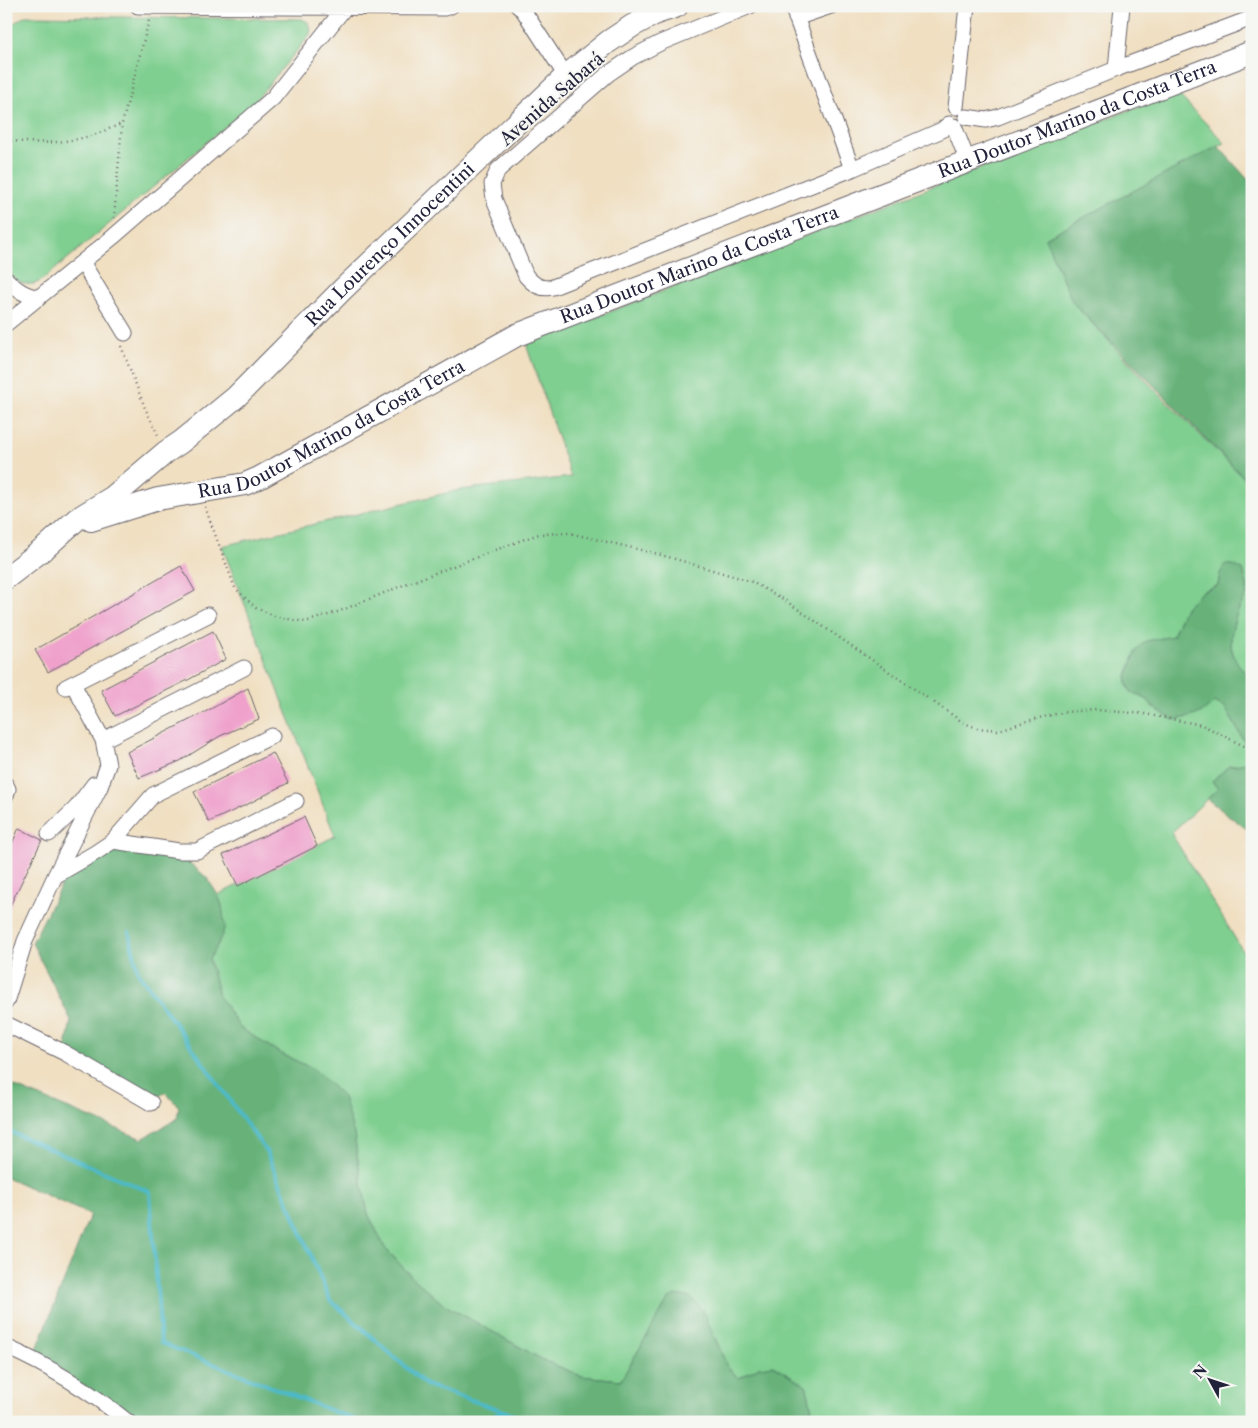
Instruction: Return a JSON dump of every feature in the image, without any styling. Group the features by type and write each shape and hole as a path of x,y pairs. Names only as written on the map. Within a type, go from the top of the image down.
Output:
{"main road":[{"name":"Rua Lourenço Innocentini","path":"6,578 77,520 113,496 236,397 343,289 566,76 608,42 632,26 656,13 677,6"},
{"name":"Rua Doutor Marino da Costa Terra","path":"91,520 158,499 245,484 270,473 517,335 1252,52"},
{"name":"Rua Lourenço Innocentini","path":"45,548 70,535 91,520 113,496"},
{"name":"Rua Doutor Marino da Costa Terra","path":"113,496 138,496 158,499"}],"street":[{"path":"138,6 444,8 451,6"},
{"path":"6,324 113,237 273,98 346,6"},
{"path":"518,6 523,10 566,76"},
{"name":"Avenida Sabará","path":"750,6 660,43 620,65 498,170 492,184 494,199 526,276 538,287 546,289 553,287 852,169"},
{"path":"782,6 794,12 831,6"},
{"path":"1116,69 1122,6"},
{"path":"965,9 956,119 968,162"},
{"path":"794,12 852,169 942,130 956,119 986,120 998,118 1116,69 1252,18"},
{"path":"82,262 125,333"},
{"path":"6,279 24,294 39,298"},
{"path":"6,1002 25,941 100,787 108,765 104,740 70,685 208,615"},
{"path":"104,740 244,668"},
{"path":"55,876 113,841 154,795 272,736"},
{"path":"50,834 76,808 108,765"},
{"path":"6,785 8,789 6,795"},
{"path":"113,841 197,852 296,802"},
{"path":"6,1024 65,1053 151,1103"},
{"path":"6,1347 33,1359 106,1404 128,1422"}],"path":[{"path":"113,237 122,124 153,6"},
{"path":"6,140 32,143 63,142 93,135 122,124"},
{"path":"125,333 120,347 145,408 166,452"},
{"path":"199,491 235,588 256,608 277,617 305,622 336,613 406,584 539,534 569,533 658,554 750,581 783,599 964,723 977,728 999,730 1026,720 1064,712 1096,710 1145,714 1202,725 1252,750"}],"green space":[{"path":"25,16 302,19 308,22 311,30 309,36 256,100 244,111 41,281 25,284 16,280 6,266 8,35 14,23"},
{"path":"1176,92 1225,143 1045,238 1073,303 1155,390 1252,486 1252,678 1244,671 1234,656 1231,639 1234,621 1247,593 1247,584 1243,570 1220,574 1218,585 1203,591 1186,606 1173,636 1147,641 1135,654 1127,677 1127,684 1130,691 1148,700 1154,708 1214,702 1225,707 1252,756 1252,762 1229,766 1212,781 1218,789 1171,833 1252,966 1252,1422 815,1422 806,1385 759,1367 739,1378 728,1368 702,1309 644,1341 621,1380 581,1376 543,1360 443,1304 413,1278 385,1248 368,1214 354,1134 315,1070 280,1053 240,1028 218,996 209,959 218,944 222,906 218,895 335,836 222,546 459,490 571,477 527,344"},
{"path":"1218,146 1252,184 1252,486 1073,303 1045,238"},
{"path":"1224,565 1232,565 1243,570 1247,584 1247,593 1234,621 1231,639 1234,656 1244,671 1252,678 1252,756 1225,707 1214,702 1200,713 1173,720 1154,708 1148,700 1130,691 1127,684 1127,677 1135,654 1140,646 1146,641 1173,636 1186,606 1203,591 1218,585"},
{"path":"1252,762 1252,833 1207,799 1218,789 1212,781 1229,766"},
{"path":"123,850 183,857 207,878 218,895 222,906 225,927 209,959 219,996 240,1028 280,1053 315,1070 343,1097 354,1134 368,1214 385,1248 413,1278 443,1304 543,1360 581,1376 621,1380 668,1300 675,1295 690,1297 702,1309 728,1368 739,1378 759,1367 773,1365 806,1385 815,1422 128,1422 33,1359 90,1215 6,1177 6,1083 142,1139 177,1119 179,1107 165,1092 151,1103 65,1053 71,1020 32,943 63,881 97,856"}],"building":[{"path":"181,566 195,591 48,672 35,650"},
{"path":"213,631 226,659 115,716 101,690"},
{"path":"248,688 259,719 220,736 180,761 139,778 127,752"},
{"path":"273,753 288,783 209,822 194,792"},
{"path":"304,817 317,846 238,886 223,855"},
{"path":"19,828 42,840 6,914 6,857"}],"waterway":[{"path":"129,932 138,972 266,1151 330,1300 426,1385 504,1411"},
{"path":"6,1130 150,1192 161,1343 360,1422"},
{"path":"481,1422 504,1411 529,1422"}]}
